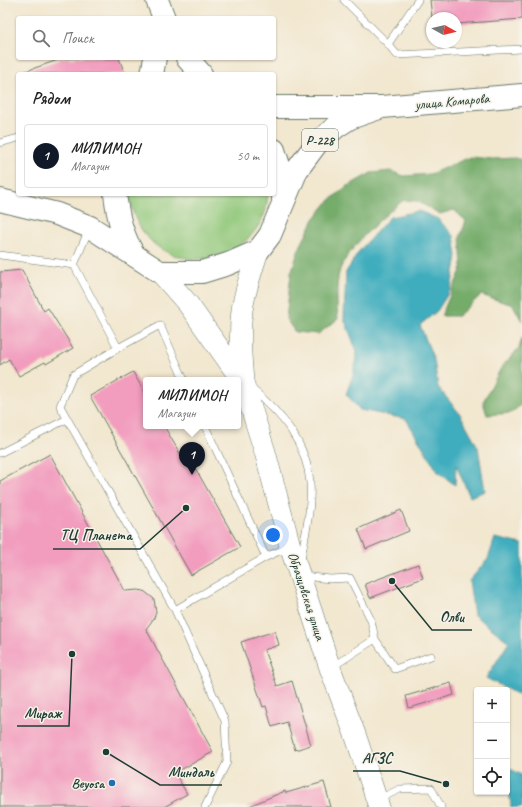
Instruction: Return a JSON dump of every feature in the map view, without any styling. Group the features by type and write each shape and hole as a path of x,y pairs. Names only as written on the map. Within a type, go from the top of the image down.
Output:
{"main road":[{"path":"152,72 155,60"},
{"path":"189,60 198,72"},
{"name":"улица Комарова","path":"382,107 522,95"},
{"name":"Р-228","path":"276,107 382,107"},
{"name":"Р-228","path":"160,272 202,272 228,264 258,251 270,235 297,170 317,143 336,127 350,118 382,107"},
{"name":"Р-228","path":"276,157 282,178 283,201"},
{"path":"5,200 30,196"},
{"path":"115,196 118,218 126,241 134,255"},
{"path":"5,200 57,214 90,227 160,272 188,304 235,377"},
{"path":"243,390 241,345 242,311 258,251"},
{"name":"Образцовская улица","path":"243,390 290,546 330,668 378,803"}],"lane":[{"path":"344,0 397,55 522,48"},
{"path":"388,44 418,0"},
{"path":"0,143 16,139"},
{"path":"74,265 90,227"},
{"path":"0,254 74,265"},
{"path":"74,265 118,348"},
{"path":"183,377 160,325 73,375 60,406 175,610 225,721 228,762 205,807"},
{"path":"243,390 271,405 291,428 304,456 310,482 309,509 300,573 330,579 350,578 371,620 375,640 395,670 431,656"},
{"path":"0,453 67,419"},
{"path":"206,429 266,557"},
{"path":"175,610 266,557 290,546"},
{"path":"330,668 375,640"},
{"path":"378,803 400,789 431,788 441,807"}],"green space":[{"path":"470,157 493,159 515,158 522,160 522,321 513,305 481,295 458,316 441,316 462,268 460,237 466,221 454,210 440,214 417,201 404,200 367,233 342,264 337,283 338,319 318,334 295,332 286,319 291,273 299,249 314,219 329,201 346,187 371,173 390,171 404,176 430,174"},
{"path":"129,196 268,196 265,212 257,228 246,240 232,250 216,256 200,259 183,258 167,252 152,242 139,226"},
{"path":"522,338 522,404 511,413 487,415 483,402 501,368 519,348"}],"water":[{"path":"419,211 438,219 454,236 457,256 451,289 437,311 420,325 434,360 438,387 460,414 478,447 485,491 470,497 456,465 455,485 438,472 406,419 360,410 346,394 353,375 357,352 344,318 346,272 360,250 390,217"},
{"path":"495,538 522,544 522,697 510,691 510,687 503,687 486,678 509,642 474,615 469,581 488,559"},
{"path":"510,769 522,775 522,807 511,807"}],"building":[{"path":"430,0 522,0 522,19 462,24 462,12 431,12"},
{"path":"58,60 120,60 124,72 23,72"},
{"path":"22,270 44,311 48,308 73,348 46,364 45,362 19,376 9,359 0,365 0,272"},
{"path":"133,372 143,390 143,429 166,429 189,469 194,466 240,547 191,575 90,396"},
{"path":"50,454 125,591 144,591 154,599 156,612 154,618 146,629 213,752 175,773 187,794 164,807 0,807 0,481"},
{"path":"401,510 409,531 366,549 358,529"},
{"path":"418,564 423,578 370,598 365,584"},
{"path":"275,631 279,645 264,650 277,686 292,681 311,745 295,750 287,722 272,727 266,706 263,707 241,642"},
{"path":"451,683 454,695 409,708 406,696"},
{"path":"324,782 331,807 247,807 285,791 286,793"}],"place":[{"name":"МИЛИМОН","path":"192,475"},
{"name":"ТЦ Планета","path":"186,508"},
{"name":"Олви","path":"392,581"},
{"name":"Мираж","path":"72,654"},
{"name":"Миндаль","path":"106,752"},
{"name":"Beyosa","path":"112,783"},
{"name":"АГЗС","path":"446,784"}]}
